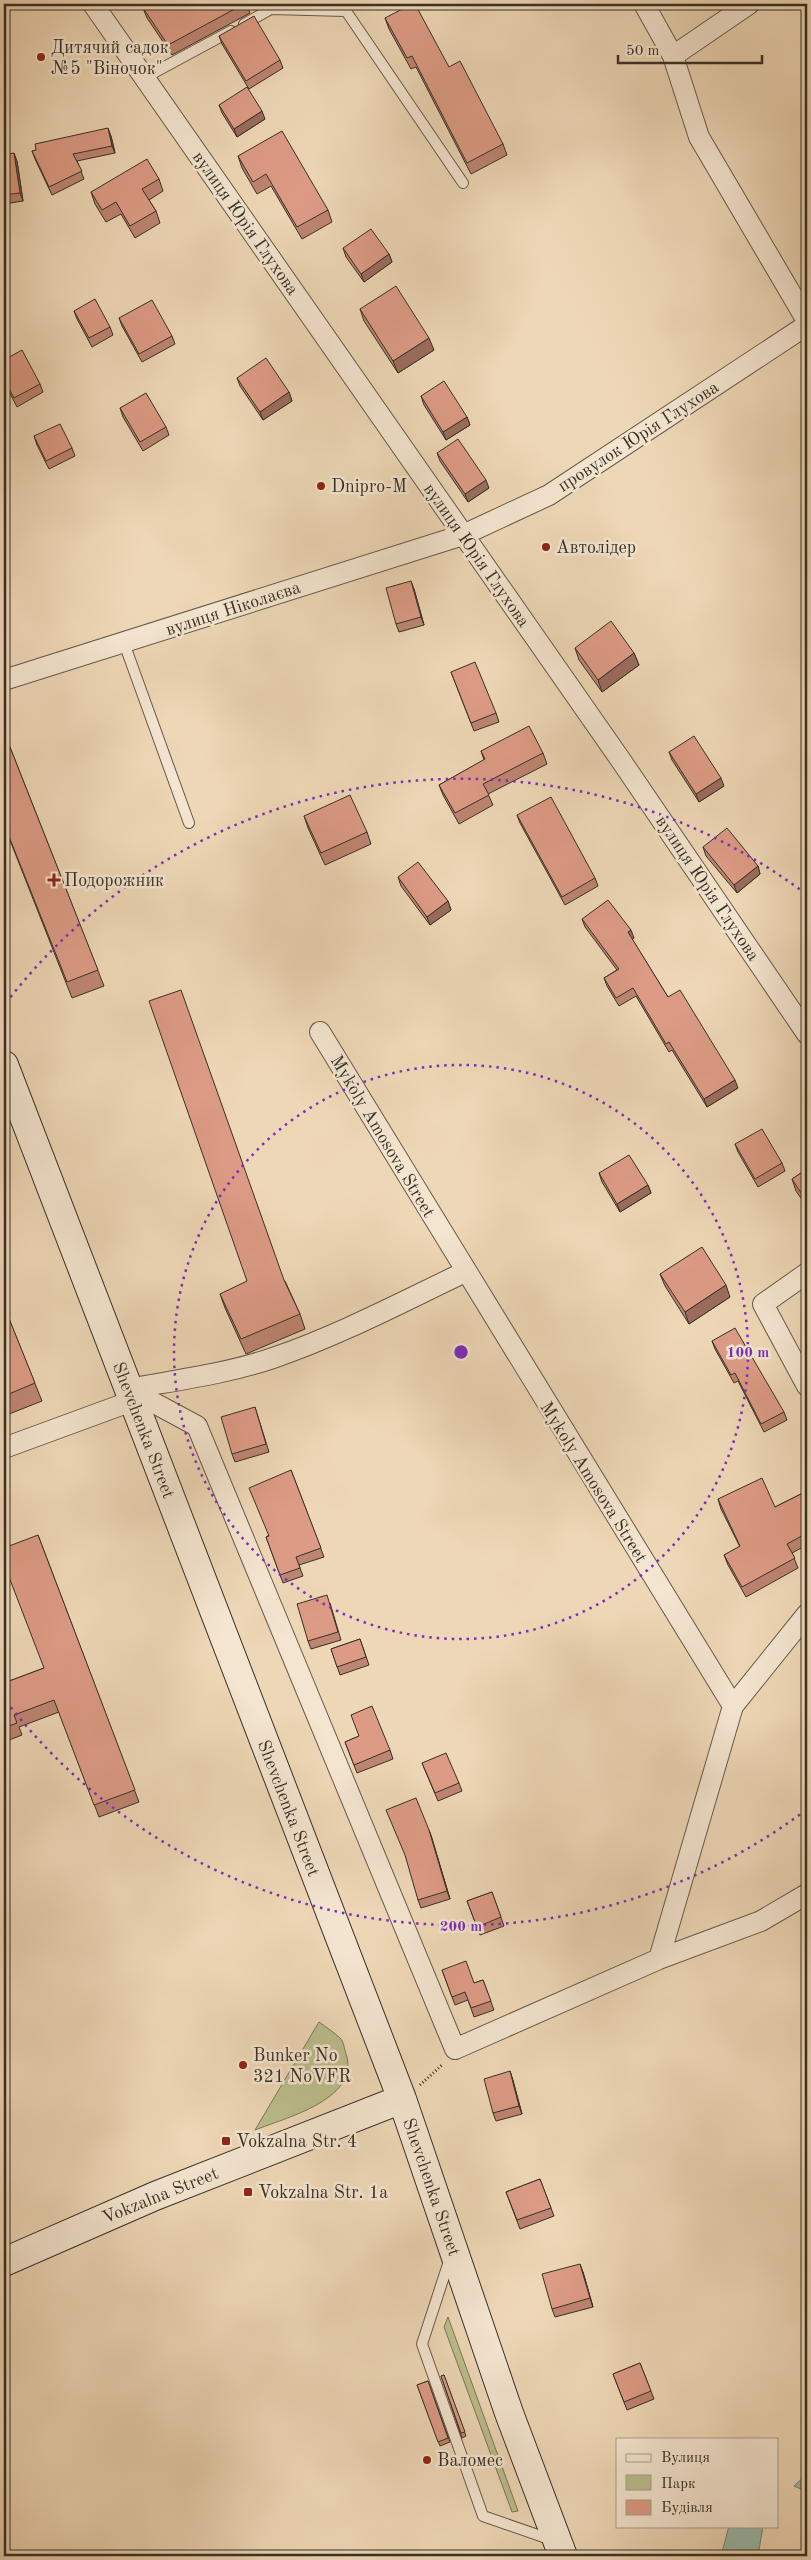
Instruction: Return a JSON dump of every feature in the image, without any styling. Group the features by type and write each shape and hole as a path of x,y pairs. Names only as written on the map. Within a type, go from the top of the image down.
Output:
{"main road":[{"name":"Shevchenka Street","path":"4,1065 402,2099 509,2413 560,2549"},
{"name":"Vokzalna Street","path":"4,2262 155,2196 402,2099"}],"street":[{"name":"вулиця Юрія Глухова","path":"93,4 463,535 807,1034"},
{"path":"644,4 673,56 699,137 807,321"},
{"path":"673,56 749,4"},
{"name":"провулок Юрія Глухова","path":"463,535 549,495 807,326"},
{"name":"вулиця Ніколаєва","path":"4,680 463,535"},
{"name":"Mykoly Amosova Street","path":"320,1032 465,1272 733,1706"},
{"path":"4,1448 130,1395 272,1358 347,1329 465,1272"},
{"path":"807,1273 763,1304 807,1386"},
{"path":"130,1395 197,1426 455,2048 659,1959 761,1921 807,1894"},
{"path":"659,1959 733,1706 807,1614"}],"lane":[{"path":"144,78 272,9 346,12 463,183"},
{"path":"124,642 189,823"},
{"path":"453,2250 422,2344 483,2516 560,2549"}],"path":[{"path":"402,2099 438,2071 455,2048"}],"green space":[{"path":"319,2022 339,2037 343,2043 347,2057 347,2072 341,2085 330,2096 316,2105 255,2130"},
{"path":"448,2317 518,2511 512,2512 444,2327"}],"shaded area":[{"path":"807,2474 807,2492 794,2486"},
{"path":"728,2528 763,2528 758,2556 721,2556"}],"building":[{"path":"147,4 244,4 168,45 143,8"},
{"path":"415,4 449,67 460,61 503,144 467,163 412,56 407,58 385,18"},
{"path":"254,16 280,60 246,81 219,36"},
{"path":"247,87 262,111 234,129 219,105"},
{"path":"108,128 112,146 73,154 82,171 49,187 32,151 36,150 35,144"},
{"path":"282,131 328,210 297,227 266,174 253,182 238,156"},
{"path":"14,153 20,193 4,195 4,155"},
{"path":"147,159 159,179 142,189 156,211 130,226 116,202 102,210 91,192"},
{"path":"371,229 389,254 361,274 343,248"},
{"path":"396,286 429,338 393,361 360,309"},
{"path":"95,299 110,327 89,338 74,311"},
{"path":"152,300 172,336 139,354 119,318"},
{"path":"22,350 40,384 14,398 4,379 4,360"},
{"path":"266,358 289,392 260,412 237,378"},
{"path":"444,381 467,417 443,432 421,396"},
{"path":"146,393 166,427 140,442 120,408"},
{"path":"60,424 72,448 46,461 34,436"},
{"path":"458,439 486,480 465,494 437,453"},
{"path":"411,581 421,617 396,624 386,588"},
{"path":"611,621 634,653 598,680 575,648"},
{"path":"475,662 496,713 471,723 451,672"},
{"path":"529,726 543,753 483,784 489,795 455,813 439,785 485,759 481,751"},
{"path":"4,732 98,970 67,982 4,824"},
{"path":"694,736 721,778 696,794 669,752"},
{"path":"350,795 367,832 321,853 304,816"},
{"path":"551,797 595,878 562,897 517,815"},
{"path":"727,828 758,866 734,885 703,847"},
{"path":"418,862 448,901 427,917 398,877"},
{"path":"608,900 631,930 628,932 668,997 680,990 735,1080 704,1099 669,1042 666,1044 633,988 616,998 604,978 619,969 582,919"},
{"path":"181,990 284,1280 300,1314 241,1339 220,1294 247,1281 149,1001"},
{"path":"762,1129 782,1163 755,1179 735,1144"},
{"path":"629,1155 648,1185 617,1204 599,1173"},
{"path":"807,1169 807,1202 792,1179"},
{"path":"702,1247 726,1285 685,1312 660,1274"},
{"path":"4,1306 35,1383 4,1396"},
{"path":"735,1328 784,1412 761,1424 735,1373 731,1375 712,1341"},
{"path":"255,1407 266,1444 232,1454 221,1417"},
{"path":"291,1470 321,1548 296,1557 300,1568 280,1575 266,1537 269,1536 249,1488"},
{"path":"762,1478 775,1507 807,1491 807,1533 787,1544 795,1558 742,1587 724,1555 740,1546 718,1499"},
{"path":"38,1535 135,1790 94,1805 54,1700 14,1715 17,1723 4,1728 4,1683 44,1668 4,1564 4,1548"},
{"path":"327,1595 338,1632 308,1641 297,1604"},
{"path":"360,1639 366,1657 337,1667 331,1649"},
{"path":"372,1706 390,1750 354,1765 345,1742 359,1736 351,1715"},
{"path":"446,1753 459,1783 435,1793 422,1763"},
{"path":"416,1798 429,1830 447,1891 418,1900 405,1855 386,1810"},
{"path":"492,1892 501,1917 477,1927 467,1901"},
{"path":"466,1961 474,1983 483,1980 491,2001 471,2008 465,1992 452,1997 442,1970"},
{"path":"510,2071 519,2106 493,2113 484,2079"},
{"path":"540,2179 551,2208 517,2220 506,2192"},
{"path":"580,2264 590,2298 552,2309 542,2274"},
{"path":"640,2363 651,2391 624,2402 613,2374"},
{"path":"444,2375 465,2432 461,2433 441,2376"},
{"path":"428,2381 448,2438 438,2442 417,2385"}],"place":[{"name":"Дитячий садок №5 \"Віночок\"","path":"41,57"},
{"name":"Dnipro-M","path":"321,486"},
{"name":"Автолідер","path":"546,547"},
{"name":"Подорожник","path":"54,880"},
{"name":"Bunker No 321 NoVFR","path":"243,2065"},
{"name":"Vokzalna Str. 4","path":"226,2141"},
{"name":"Vokzalna Str. 1a","path":"248,2192"},
{"name":"Валомес","path":"427,2460"}]}
